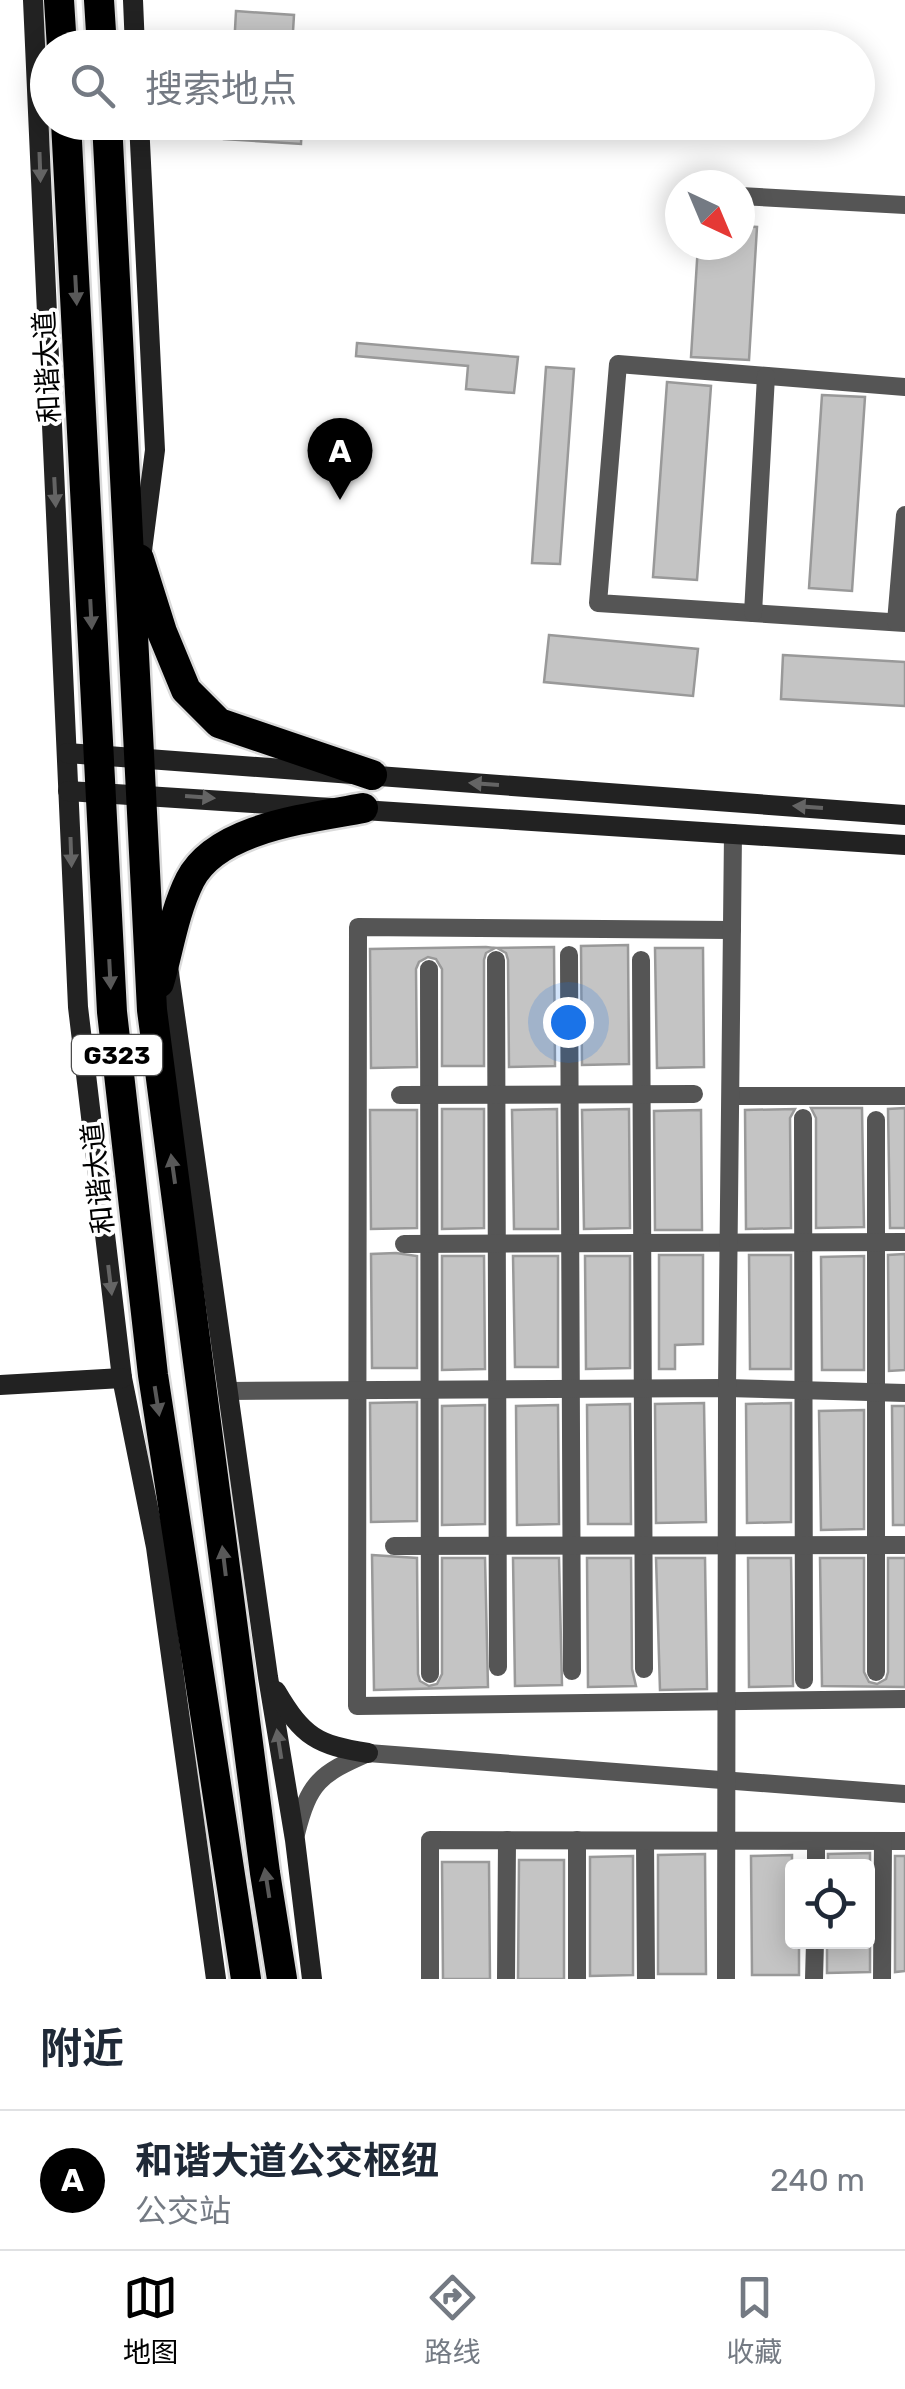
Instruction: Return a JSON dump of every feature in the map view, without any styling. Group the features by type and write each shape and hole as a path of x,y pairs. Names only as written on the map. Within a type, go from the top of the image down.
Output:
{"highway":[{"path":"59,0 61,30"},
{"path":"99,0 101,30"},
{"name":"和谐大道","path":"67,140 112,1012 153,1375 246,1979"},
{"name":"G323","path":"107,140 152,1010 262,1853 282,1979"},
{"path":"127,519 162,632 186,690 219,723 372,776"},
{"path":"152,1010 177,911 192,875 220,849 274,825 363,808"}],"street":[{"path":"34,0 35,30"},
{"path":"133,0 134,30"},
{"path":"40,140 78,1006 122,1378 156,1547 216,1979"},
{"path":"138,758 140,562 155,450 140,140"},
{"path":"755,197 905,206"},
{"path":"905,387 618,364 598,603 900,622 905,515"},
{"path":"754,613 766,376"},
{"path":"66,753 905,814"},
{"path":"68,791 905,845"},
{"path":"139,793 295,1840 312,1979"},
{"path":"726,1979 727,1388 734,833"},
{"path":"732,930 358,927 357,1706 905,1699"},
{"path":"569,954 572,1671"},
{"path":"496,960 498,1667"},
{"path":"640,960 644,1669"},
{"path":"429,969 430,1674"},
{"path":"400,1095 694,1094"},
{"path":"730,1096 905,1096"},
{"path":"803,1118 804,1680"},
{"path":"876,1120 876,1672"},
{"path":"404,1244 905,1242"},
{"path":"0,1385 122,1378"},
{"path":"228,1390 727,1388 905,1392"},
{"path":"394,1546 905,1545"},
{"path":"268,1676 293,1720 328,1747 368,1754 905,1794"},
{"path":"295,1840 304,1802 329,1770 368,1754"},
{"path":"430,1979 430,1840 905,1842"},
{"path":"506,1979 507,1840"},
{"path":"577,1979 578,1840"},
{"path":"645,1841 646,1979"},
{"path":"816,1841 816,1859"},
{"path":"882,1979 883,1842"},
{"path":"814,1979 815,1949"}],"building":[{"path":"236,11 294,15 293,30 235,30"},
{"path":"239,140 301,140 301,144"},
{"path":"757,227 749,360 691,357 697,260 755,260"},
{"path":"357,343 518,357 514,393 466,389 468,366 356,356"},
{"path":"546,367 574,369 560,564 532,563"},
{"path":"667,382 711,386 697,580 653,577"},
{"path":"822,395 865,397 852,591 809,588"},
{"path":"549,635 698,649 693,696 544,682"},
{"path":"783,655 905,662 905,706 781,699"},
{"path":"628,945 629,1064 582,1065 581,946"},
{"path":"554,947 555,1066 509,1067 508,960 506,953 497,948"},
{"path":"495,948 486,953 484,960 484,1066 442,1066 442,969 436,959 428,957 416,969 417,1067 371,1068 370,949"},
{"path":"655,948 703,948 704,1067 657,1068"},
{"path":"811,1108 862,1108 864,1227 816,1228 816,1118"},
{"path":"905,1108 905,1228 890,1228 888,1109"},
{"path":"442,1109 484,1109 484,1228 442,1229"},
{"path":"557,1109 558,1229 514,1229 512,1110"},
{"path":"629,1109 630,1228 584,1229 582,1110"},
{"path":"795,1109 790,1118 791,1228 746,1229 745,1110"},
{"path":"370,1110 417,1110 417,1228 371,1229"},
{"path":"701,1110 702,1230 655,1230 654,1111"},
{"path":"371,1254 417,1256 417,1368 372,1368"},
{"path":"905,1254 905,1370 889,1371 888,1255"},
{"path":"659,1255 703,1255 703,1344 675,1345 675,1369 659,1369"},
{"path":"749,1255 791,1255 791,1369 750,1369"},
{"path":"442,1256 484,1256 485,1369 442,1370"},
{"path":"513,1256 558,1256 558,1367 515,1367"},
{"path":"585,1256 630,1256 630,1368 586,1369"},
{"path":"864,1256 864,1370 822,1370 821,1257"},
{"path":"417,1402 417,1521 371,1522 370,1403"},
{"path":"704,1403 706,1522 656,1523 655,1404"},
{"path":"791,1403 791,1522 747,1523 746,1404"},
{"path":"630,1404 631,1524 588,1524 587,1405"},
{"path":"485,1405 485,1524 442,1525 442,1406"},
{"path":"558,1405 559,1524 517,1525 516,1406"},
{"path":"892,1406 905,1406 905,1525 893,1525"},
{"path":"864,1410 864,1529 821,1530 819,1411"},
{"path":"372,1555 417,1558 418,1674 420,1681 429,1686 437,1684 442,1674 442,1558 485,1558 488,1687 374,1690"},
{"path":"513,1558 559,1558 562,1685 515,1686"},
{"path":"587,1558 631,1558 632,1669 636,1686 588,1687"},
{"path":"656,1558 705,1558 707,1689 660,1690"},
{"path":"748,1558 791,1558 793,1686 749,1687"},
{"path":"820,1558 864,1558 864,1672 869,1682 877,1684 886,1679 888,1672 888,1558 905,1558 905,1687 822,1686"},
{"path":"870,1853 870,1859 828,1859 828,1854"},
{"path":"705,1854 706,1974 658,1974 658,1855"},
{"path":"792,1855 792,1859 785,1859 785,1949 799,1949 799,1975 752,1975 751,1856"},
{"path":"633,1856 633,1975 590,1976 590,1857"},
{"path":"895,1856 905,1856 905,1971 895,1972"},
{"path":"519,1860 564,1860 564,1979 518,1979"},
{"path":"442,1862 489,1862 490,1979 443,1979"},
{"path":"827,1949 870,1949 870,1972 827,1973"}],"place":[{"name":"和谐大道公交枢纽","path":"340,500"}]}
